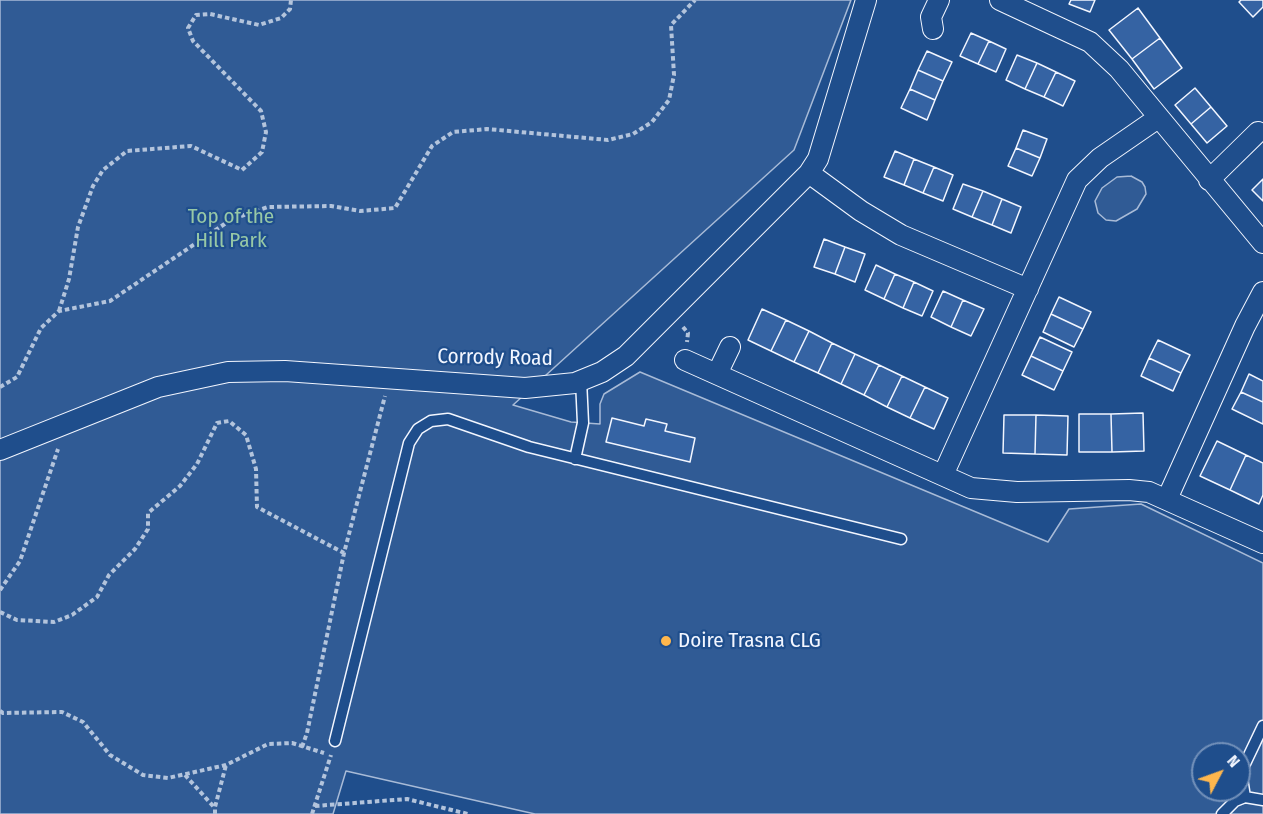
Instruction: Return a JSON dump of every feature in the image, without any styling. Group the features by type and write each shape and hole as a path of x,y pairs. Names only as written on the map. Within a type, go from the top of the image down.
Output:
{"street":[{"name":"Corrody Road","path":"0,450 158,387 228,372 285,370 525,388 581,380 602,372 626,357 809,173 818,159 866,0"},
{"path":"933,30 931,17 939,0"},
{"path":"1000,0 1090,42 1119,69 1263,243"},
{"path":"943,475 1077,180 1100,158 1158,118"},
{"path":"1209,180 1258,132"},
{"path":"809,173 861,211 901,235 1028,289"},
{"path":"1167,499 1245,326 1263,292"},
{"path":"717,375 730,347"},
{"path":"685,360 971,488 1017,492 1129,490 1149,492 1263,543"}],"lane":[{"path":"575,459 583,423 581,380"},
{"path":"335,741 410,443 418,429 431,421 448,419 529,447 901,539"},
{"path":"1251,751 1263,726"},
{"path":"1222,814 1234,802"}],"path":[{"path":"0,387 17,377 41,328 59,311 69,279 78,227 93,186 103,170 127,152 191,146 242,170 262,152 266,132 261,111 193,41 188,28 196,15 210,14 259,25 281,18 290,9 291,0"},
{"path":"59,311 110,301 232,219 268,207 331,206 360,211 395,208 432,147 453,132 487,129 608,140 633,134 652,122 669,99 674,75 671,25 695,0"},
{"path":"669,313 688,333 685,360"},
{"path":"302,747 308,733 344,553 389,378"},
{"path":"0,612 17,620 54,622 72,615 97,597 109,575 135,549 148,529 148,513 180,486 197,464 217,423 229,421 246,435 256,469 257,507 344,553"},
{"path":"0,590 20,561 56,460 63,425"},
{"path":"0,711 3,713 62,712 83,722 110,755 143,775 168,778 226,765 268,744 292,743 333,756 312,814"},
{"path":"215,814 226,765"},
{"path":"185,775 215,807"},
{"path":"315,806 407,799 468,814"}],"green space":[{"name":"Top of the Hill Park","path":"0,0 851,0 794,150 513,405 571,422 600,424 600,404 604,394 640,372 1048,542 1069,509 1141,504 1263,563 1263,814 535,814 346,771 333,814 0,814"},
{"path":"1131,176 1142,182 1146,194 1137,209 1116,221 1106,220 1098,213 1095,201 1102,188 1117,177"}],"building":[{"path":"1071,0 1095,0 1090,12 1069,4"},
{"path":"1241,0 1263,0 1263,7 1253,17 1239,2"},
{"path":"1138,8 1160,38 1132,59 1109,30"},
{"path":"971,33 989,41 978,64 960,56"},
{"path":"1160,38 1182,68 1154,89 1132,59"},
{"path":"989,41 1006,49 996,72 978,64"},
{"path":"927,51 952,62 943,81 918,70"},
{"path":"1017,55 1037,63 1025,89 1006,80"},
{"path":"1037,63 1056,72 1044,97 1025,89"},
{"path":"918,70 943,81 935,100 910,89"},
{"path":"1056,72 1075,81 1063,106 1044,97"},
{"path":"1195,88 1211,107 1191,124 1175,105"},
{"path":"910,89 935,100 927,120 901,108"},
{"path":"1211,107 1227,126 1207,143 1191,124"},
{"path":"1023,130 1047,139 1040,158 1016,148"},
{"path":"1016,148 1040,158 1032,176 1008,166"},
{"path":"895,151 914,159 904,185 884,177"},
{"path":"914,159 934,167 923,193 904,185"},
{"path":"934,167 953,175 943,201 923,193"},
{"path":"1263,179 1263,201 1252,190"},
{"path":"963,184 983,191 972,217 953,209"},
{"path":"983,191 1002,199 992,225 972,217"},
{"path":"1002,199 1021,207 1011,233 992,225"},
{"path":"824,239 845,247 835,274 814,267"},
{"path":"845,247 865,254 855,282 835,274"},
{"path":"876,265 895,274 884,299 865,290"},
{"path":"895,274 914,282 903,308 884,299"},
{"path":"914,282 933,291 922,316 903,308"},
{"path":"943,291 963,300 951,327 931,317"},
{"path":"1059,297 1091,312 1083,329 1051,314"},
{"path":"963,300 984,309 971,336 951,327"},
{"path":"762,309 786,320 771,351 748,340"},
{"path":"1051,314 1083,329 1074,347 1043,332"},
{"path":"786,320 809,331 794,362 771,351"},
{"path":"809,331 832,343 818,373 794,362"},
{"path":"1040,337 1072,352 1063,371 1031,356"},
{"path":"1158,340 1190,355 1181,373 1149,358"},
{"path":"832,343 855,354 841,384 818,373"},
{"path":"855,354 879,365 864,395 841,384"},
{"path":"1031,356 1063,371 1054,390 1022,375"},
{"path":"1149,358 1181,373 1173,391 1141,376"},
{"path":"879,365 902,376 887,407 864,395"},
{"path":"1249,374 1263,381 1263,402 1241,392"},
{"path":"902,376 925,387 910,418 887,407"},
{"path":"925,387 948,398 934,429 910,418"},
{"path":"1241,392 1263,402 1263,424 1232,409"},
{"path":"1143,413 1144,451 1112,452 1111,414"},
{"path":"1079,414 1111,414 1112,452 1079,452"},
{"path":"1004,415 1036,415 1035,454 1003,453"},
{"path":"1036,415 1068,416 1067,455 1035,454"},
{"path":"612,418 644,426 646,419 667,424 665,431 695,438 690,462 606,442"},
{"path":"1217,441 1246,455 1230,490 1200,476"},
{"path":"1246,455 1263,463 1263,495 1259,504 1230,490"}],"place":[{"name":"Doire Trasna CLG","path":"666,641"}]}
